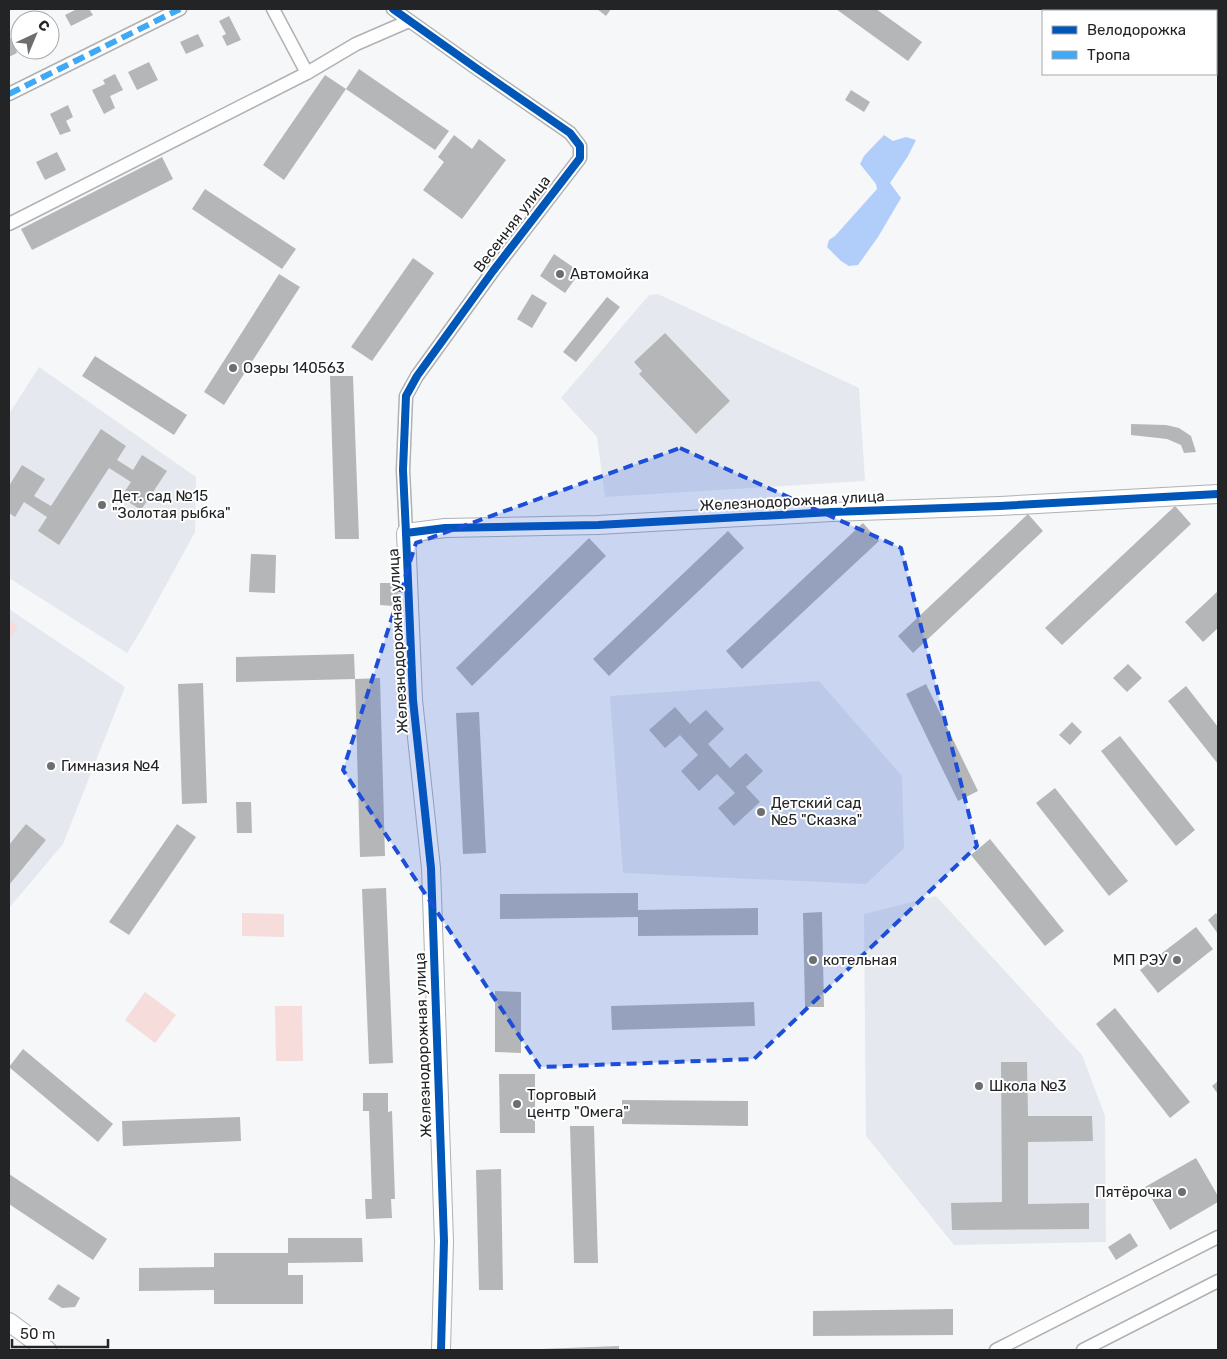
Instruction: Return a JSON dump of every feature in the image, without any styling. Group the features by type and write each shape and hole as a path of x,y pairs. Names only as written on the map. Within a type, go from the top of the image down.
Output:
{"street":[{"path":"9,94 180,9"},
{"path":"273,9 307,73"},
{"name":"Весенняя улица","path":"393,9 570,133 580,146 580,158 488,278 417,376 406,396 403,470 406,533"},
{"path":"9,224 307,73 356,44 409,21"},
{"name":"Железнодорожная улица","path":"441,1350 444,1241 431,868 413,700 406,533 445,528 598,525 1218,494"},
{"path":"996,1350 1218,1237"},
{"path":"1083,1350 1218,1281"},
{"path":"9,1322 47,1350"}],"highlighted area":[{"path":"680,448 901,548 977,846 754,1059 540,1067 343,770 416,543"}],"shaded area":[{"path":"658,294 859,388 865,481 605,497 597,437 561,398 649,295"},
{"name":"Дет. сад №15 \"Золотая рыбка\"","path":"39,367 196,477 195,532 127,653 9,578 9,414"},
{"name":"Гимназия №4","path":"9,609 125,687 63,844 9,908"},
{"path":"9,620 18,626 9,640"},
{"name":"Детский сад №5 \"Сказка\"","path":"819,681 902,776 904,848 866,884 623,873 610,696"},
{"name":"Школа №3","path":"936,896 1082,1055 1105,1116 1106,1242 954,1245 866,1136 864,914"},
{"path":"242,913 284,914 284,937 242,936"},
{"path":"145,992 176,1015 155,1043 125,1020"},
{"path":"275,1006 302,1006 303,1061 276,1061"}],"water":[{"path":"884,135 893,141 906,137 916,140 890,183 901,198 878,237 858,265 849,266 827,247 829,240 835,236 877,189 876,184 860,164 864,156"}],"building":[{"path":"77,9 89,9 93,15 71,26 65,15"},
{"path":"597,9 611,9 606,16"},
{"path":"836,9 876,9 922,42 908,61"},
{"path":"229,16 241,40 227,46 222,36 226,34 219,21"},
{"path":"198,34 204,46 186,54 180,42"},
{"path":"9,35 10,56 9,57"},
{"path":"149,62 158,80 137,90 128,72"},
{"path":"359,69 449,131 435,150 346,89"},
{"path":"115,74 123,90 110,96 115,108 104,114 92,90 105,84 103,80"},
{"path":"325,75 346,89 284,180 263,165"},
{"path":"851,90 870,102 864,112 845,100"},
{"path":"68,105 73,117 66,121 71,131 60,135 50,114"},
{"path":"454,135 472,149 479,139 506,160 462,219 423,190 444,162 438,157"},
{"path":"57,152 66,170 45,180 36,162"},
{"path":"162,157 173,179 32,250 21,229"},
{"path":"205,189 296,249 282,269 192,209"},
{"name":"Автомойка","path":"554,254 580,272 565,293 540,276"},
{"path":"413,258 434,273 372,361 351,347"},
{"path":"279,274 300,287 224,405 204,392"},
{"path":"532,294 547,303 532,328 517,319"},
{"path":"607,297 620,307 576,362 563,352"},
{"path":"665,333 730,401 696,434 639,374 642,371 634,362"},
{"path":"95,356 187,415 174,435 82,376"},
{"path":"330,376 353,376 359,539 335,539"},
{"path":"1131,424 1166,425 1179,428 1191,436 1196,452 1184,453 1181,445 1167,439 1131,435"},
{"path":"101,429 126,446 117,460 133,470 142,455 167,471 141,510 121,497 131,482 109,468 59,545 38,531 47,517 24,502 15,517 9,513 9,486 22,465 45,479 34,496 51,506"},
{"path":"1175,506 1191,524 1062,645 1045,628"},
{"path":"1028,514 1043,531 913,653 898,636"},
{"path":"863,523 879,541 742,669 726,651"},
{"path":"728,531 744,548 609,676 593,659"},
{"path":"589,538 606,556 472,686 456,668"},
{"path":"251,554 276,555 275,593 249,592"},
{"path":"380,583 394,583 394,591 398,591 398,597 394,597 393,606 380,605"},
{"path":"1218,591 1218,628 1203,642 1185,622"},
{"path":"354,654 355,679 236,682 236,657"},
{"path":"1128,664 1142,678 1127,692 1113,678"},
{"path":"380,678 385,856 360,857 355,679"},
{"path":"203,683 207,803 182,804 178,684"},
{"path":"926,684 978,791 958,801 906,694"},
{"path":"1186,686 1218,727 1218,764 1168,701"},
{"path":"675,707 690,724 706,710 724,729 708,744 730,768 746,753 763,771 746,787 760,802 734,826 718,808 735,793 717,774 699,791 681,771 698,755 680,735 665,748 649,730"},
{"path":"479,712 486,853 463,854 456,713"},
{"path":"1072,722 1082,732 1070,745 1059,735"},
{"path":"1120,736 1195,830 1176,846 1101,751"},
{"path":"1055,788 1128,881 1109,896 1036,803"},
{"path":"236,802 251,802 252,833 237,833"},
{"path":"26,824 46,840 9,885 9,845"},
{"path":"177,824 196,837 129,935 109,922"},
{"path":"990,839 1064,931 1045,946 971,855"},
{"path":"386,888 393,1063 369,1064 362,889"},
{"path":"638,893 638,910 758,908 758,935 638,936 638,917 500,919 500,894"},
{"name":"котельная","path":"822,912 824,1007 805,1007 803,913"},
{"path":"1216,913 1218,916 1218,934 1208,920"},
{"name":"МП РЭУ","path":"1196,927 1213,949 1158,993 1140,970"},
{"path":"495,991 521,992 521,1053 495,1052"},
{"path":"754,1002 755,1026 612,1030 611,1006"},
{"path":"1115,1008 1190,1102 1170,1118 1096,1024"},
{"path":"23,1049 113,1124 98,1142 9,1067"},
{"path":"1001,1062 1027,1062 1028,1116 1092,1116 1093,1141 1028,1142 1028,1204 1089,1203 1089,1229 952,1230 951,1203 1002,1202"},
{"name":"Торговый центр \"Омега\"","path":"499,1074 535,1074 535,1133 500,1133"},
{"path":"1218,1081 1218,1094 1212,1086"},
{"path":"363,1093 388,1093 388,1112 392,1111 395,1199 391,1199 392,1218 366,1219 365,1199 372,1199 369,1111 363,1111"},
{"path":"622,1100 748,1101 748,1126 622,1124"},
{"path":"240,1117 241,1141 123,1146 122,1121"},
{"path":"570,1126 594,1126 598,1263 574,1263"},
{"name":"Пятёрочка","path":"1196,1158 1218,1196 1218,1202 1170,1230 1145,1187"},
{"path":"501,1169 503,1290 479,1290 476,1170"},
{"path":"9,1174 107,1239 93,1260 9,1204"},
{"path":"1130,1233 1138,1246 1116,1260 1108,1247"},
{"path":"288,1238 362,1238 363,1262 288,1263 288,1275 303,1275 303,1304 214,1304 214,1290 139,1291 139,1268 214,1267 214,1253 288,1253"},
{"path":"58,1284 80,1298 75,1307 62,1308 48,1299"},
{"path":"953,1309 953,1335 813,1336 813,1311"},
{"path":"619,1346 619,1350 541,1350 541,1349"}],"marked path":[{"path":"9,94 180,9"}],"cycle path":[{"path":"393,9 570,133 580,146 580,158 493,271 417,376 406,396 403,470 406,533"},
{"path":"441,1350 444,1241 431,868 413,700 406,533 445,528 598,525 1218,494"}],"place":[{"name":"Автомойка","path":"560,274"},
{"name":"Озеры 140563","path":"233,368"},
{"name":"Дет. сад №15 \"Золотая рыбка\"","path":"102,505"},
{"name":"Гимназия №4","path":"51,766"},
{"name":"Детский сад №5 \"Сказка\"","path":"761,812"},
{"name":"котельная","path":"813,960"},
{"name":"МП РЭУ","path":"1177,960"},
{"name":"Школа №3","path":"979,1086"},
{"name":"Торговый центр \"Омега\"","path":"517,1104"},
{"name":"Пятёрочка","path":"1182,1192"}]}
